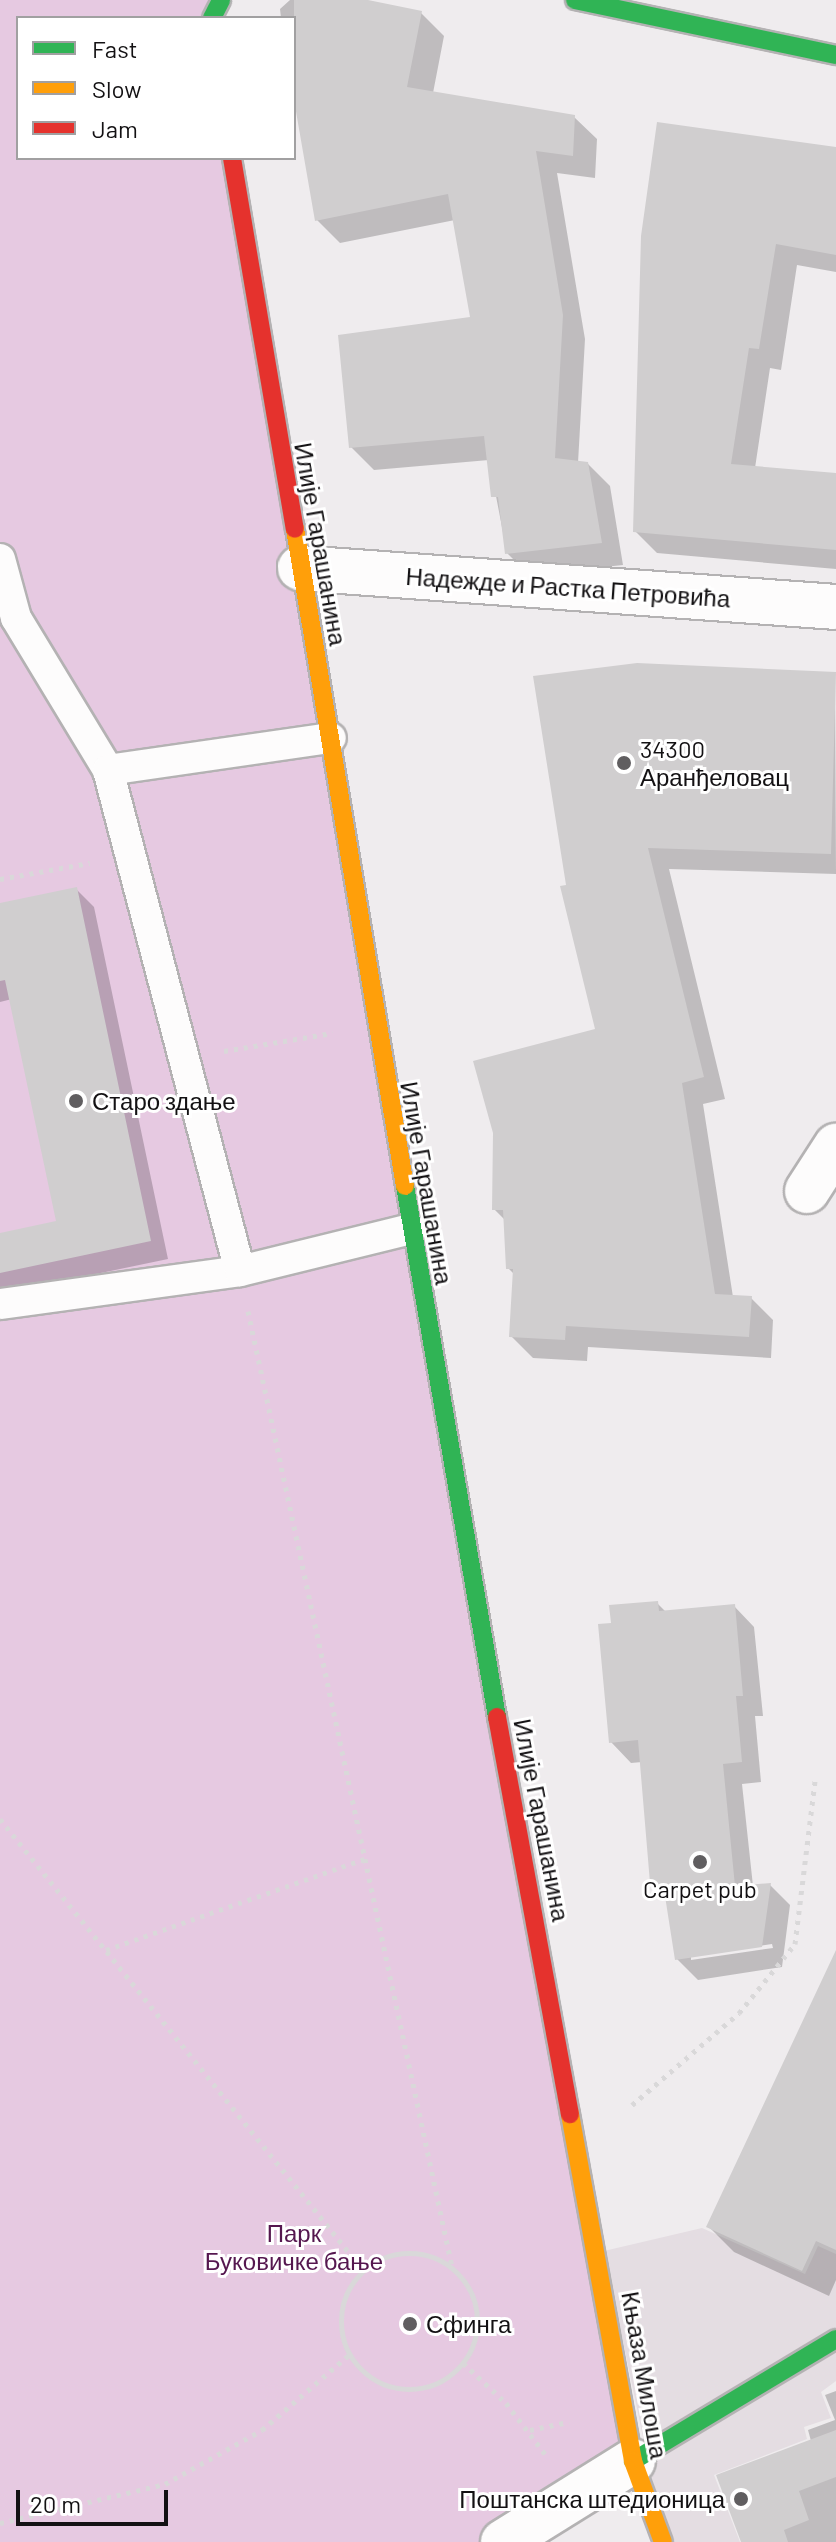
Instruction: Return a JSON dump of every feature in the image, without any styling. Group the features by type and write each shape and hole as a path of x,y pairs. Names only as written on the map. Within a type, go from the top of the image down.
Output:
{"street":[{"path":"575,0 836,55"},
{"name":"Илије Гарашанина","path":"232,160 411,1229 591,2213"},
{"name":"Надежде и Растка Петровића","path":"300,568 836,607"},
{"path":"807,1191 836,1146"},
{"name":"Књаза Милоша","path":"591,2213 633,2461 663,2542"},
{"path":"503,2542 836,2339"}],"lane":[{"path":"0,559 16,618 108,770 187,1057 240,1271"},
{"path":"108,770 331,738"},
{"path":"0,1304 240,1271 411,1229"}],"path":[{"path":"0,879 131,856"},
{"path":"187,1057 338,1032"},
{"path":"240,1271 452,2267 469,2287 478,2313 475,2339 463,2363 443,2381 417,2389 391,2387 366,2375 349,2355 341,2309 363,2270 383,2256 407,2252 452,2267"},
{"path":"632,2105 739,2013 795,1944 815,1780"},
{"path":"0,1819 363,2270"},
{"path":"106,1950 367,1858"},
{"path":"0,2523 165,2484 262,2430 349,2355"},
{"path":"463,2363 530,2430 553,2466"},
{"path":"530,2430 569,2422"}],"shaded area":[{"path":"702,2228 805,2274 818,2246 836,2254 836,2381 821,2392 831,2418 804,2427 807,2439 714,2475 740,2542 665,2542 604,2251"}],"green space":[{"name":"Парк Буковичке бање","path":"0,0 218,0 221,16 16,16 16,160 242,160 633,2461 503,2542 0,2542"}],"building":[{"path":"294,0 368,0 422,11 407,87 575,115 573,156 536,151 563,315 555,458 588,462 602,543 505,554 498,497 491,497 484,436 349,448 338,335 470,317 448,194 315,221 296,112"},
{"path":"657,122 836,147 836,255 776,244 759,349 749,348 731,464 836,473 836,550 633,532 641,236"},
{"path":"637,663 836,672 831,854 648,848 704,1077 682,1083 715,1294 752,1296 749,1337 566,1326 565,1340 509,1337 513,1269 506,1269 503,1210 492,1210 493,1133 473,1061 595,1029 560,886 566,885 533,676"},
{"name":"Старо здање","path":"77,887 151,1241 0,1273 0,1233 56,1221 5,980 0,981 0,903"},
{"path":"658,1601 659,1611 735,1604 743,1696 736,1696 742,1762 723,1764 735,1886 771,1883 762,1947 675,1960 665,1896 650,1883 638,1740 609,1743 598,1624 611,1623 609,1605"},
{"path":"836,1950 836,2250 816,2241 802,2271 706,2227"},
{"path":"836,2430 836,2477 799,2491 809,2520 784,2530 788,2542 741,2542 716,2475"}],"traffic: fast":[{"path":"213,16 221,0"},
{"path":"575,0 836,55"},
{"path":"405,1186 497,1717"},
{"path":"633,2461 836,2339"}],"traffic: slow":[{"path":"295,529 405,1186"},
{"path":"570,2114 633,2461 663,2542"}],"traffic: jam":[{"path":"232,160 295,529"},
{"path":"497,1717 570,2114"}],"place":[{"name":"34300 Аранђеловац","path":"624,763"},
{"name":"Старо здање","path":"76,1101"},
{"name":"Carpet pub","path":"700,1862"},
{"name":"Сфинга","path":"410,2324"},
{"name":"Поштанска штедионица","path":"741,2499"}]}
